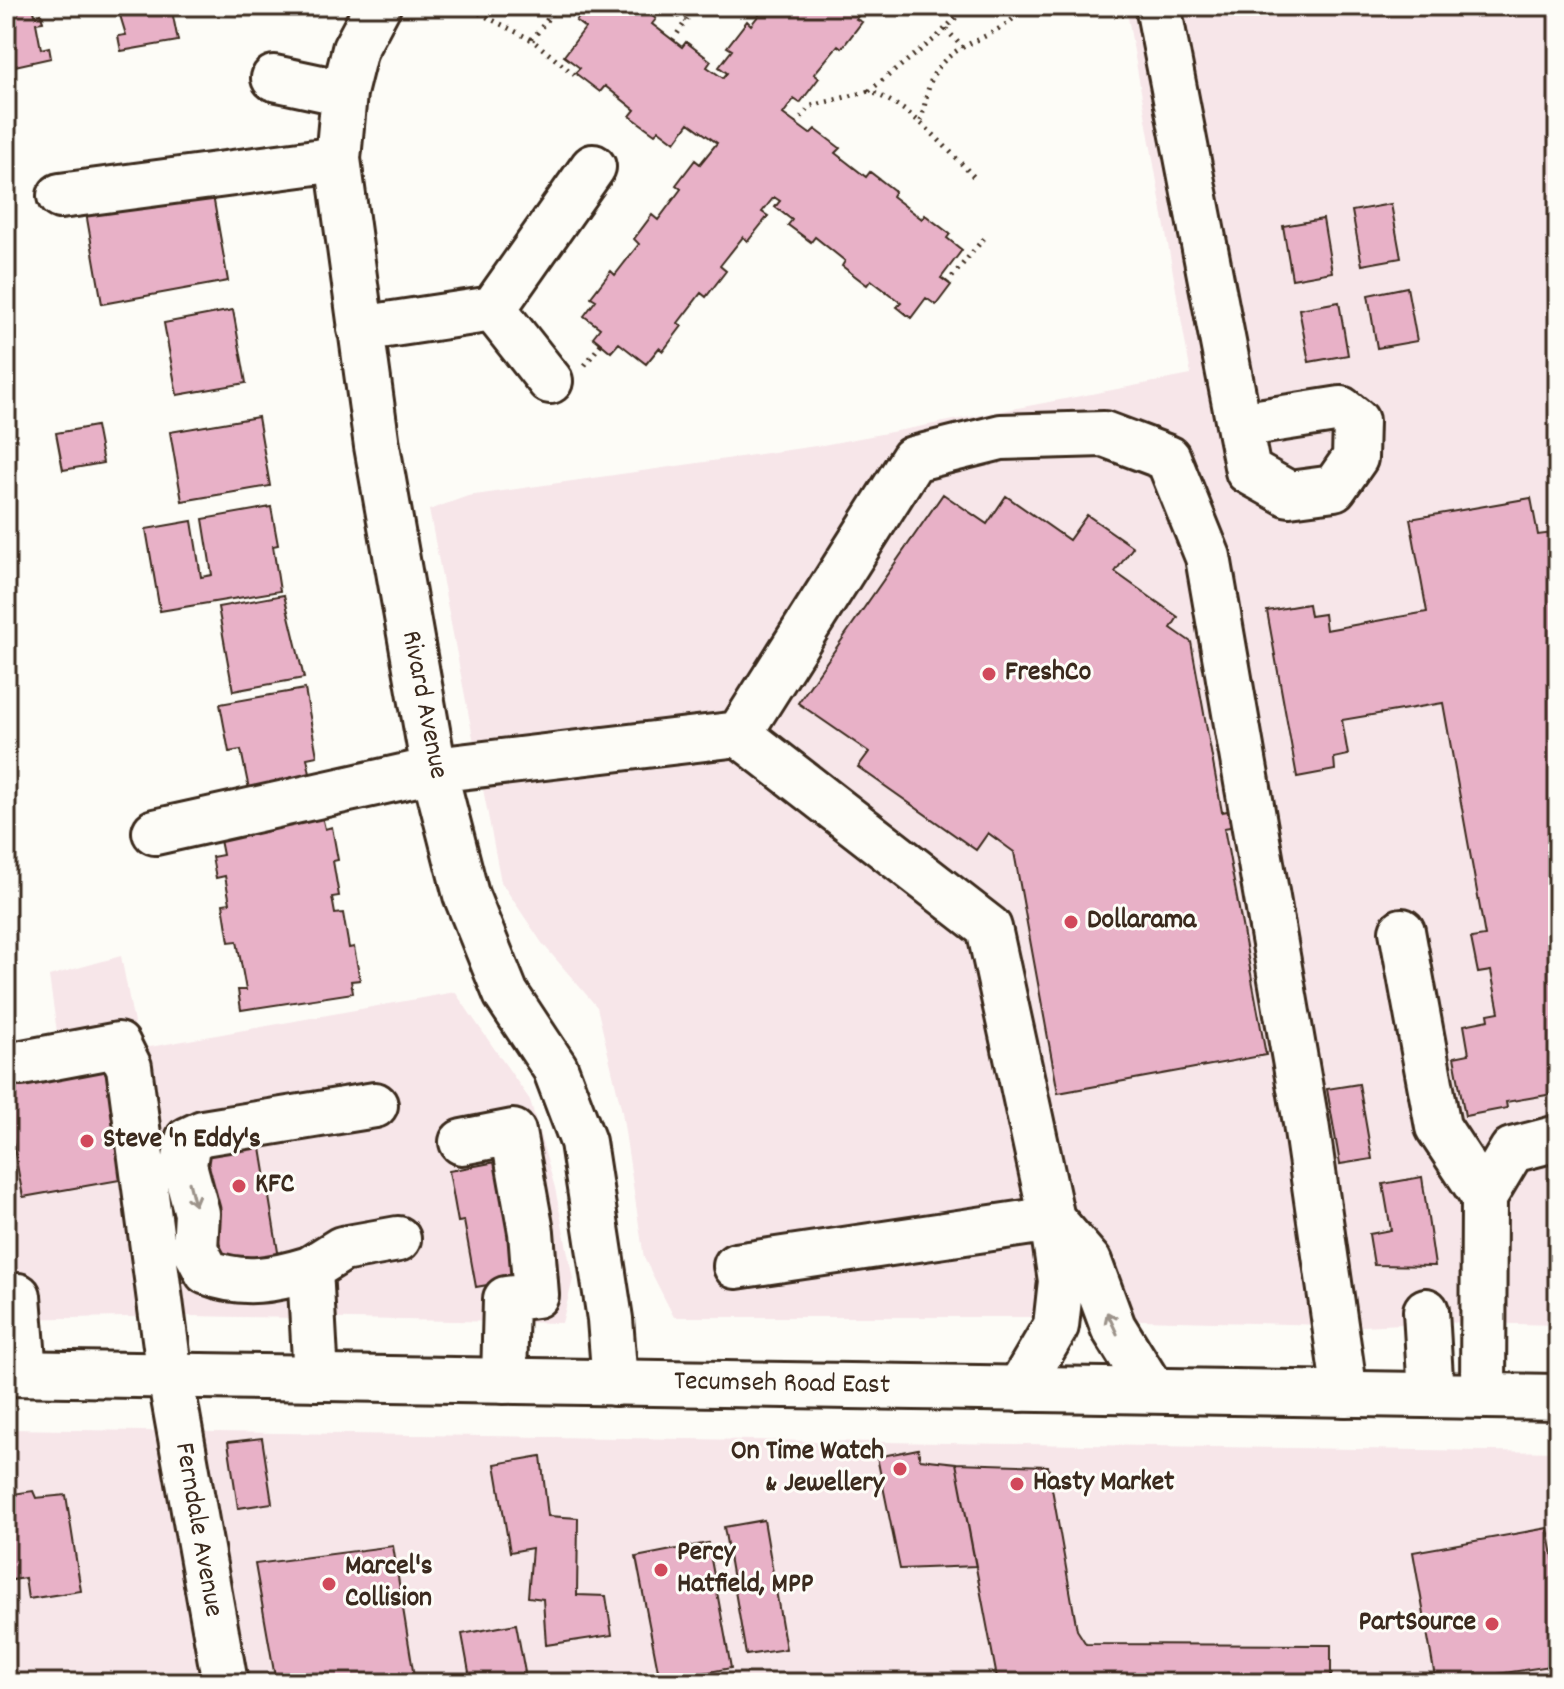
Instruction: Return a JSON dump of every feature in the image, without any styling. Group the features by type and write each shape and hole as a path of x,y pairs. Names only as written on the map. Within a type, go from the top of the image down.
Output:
{"street":[{"name":"Rivard Avenue","path":"378,6 355,49 344,93 338,159 377,446 434,770 466,895 506,994 555,1068 583,1142 610,1319 615,1383"},
{"path":"1158,6 1239,425"},
{"path":"274,78 344,93"},
{"path":"60,196 338,159"},
{"path":"360,329 493,309 593,167"},
{"path":"493,309 550,381"},
{"path":"739,734 913,459 1001,437 1104,434 1168,458 1208,557 1306,1123 1345,1394"},
{"path":"155,832 434,770 739,734 989,928 1052,1219 1061,1281 1056,1326 1019,1389"},
{"path":"1402,931 1438,1127 1484,1197"},
{"name":"Ferndale Avenue","path":"22,1063 118,1045 129,1067 170,1376 225,1683"},
{"path":"372,1091 203,1133 188,1140 184,1165 197,1213 195,1249 207,1272 231,1281 276,1279 310,1269 342,1249 398,1239"},
{"path":"462,1142 573,1117"},
{"path":"504,1381 506,1299 536,1295 531,1232 513,1132"},
{"path":"1483,1395 1484,1197 1512,1150 1558,1138"},
{"path":"736,1266 1052,1219"},
{"path":"1052,1219 1089,1262 1113,1327 1152,1390"},
{"path":"531,1232 595,1226"},
{"path":"310,1269 316,1378"},
{"path":"15,1373 18,1296"},
{"path":"1426,1311 1431,1395"},
{"name":"Tecumseh Road East","path":"15,1373 1558,1397"}],"path":[{"path":"465,6 532,40 577,77"},
{"path":"532,40 557,6"},
{"path":"571,6 582,14"},
{"path":"666,6 686,21"},
{"path":"673,40 696,6"},
{"path":"796,124 811,106 869,91 946,29 967,6"},
{"path":"921,121 935,73 962,47 998,32 1014,21 1024,6"},
{"path":"946,29 962,47"},
{"path":"869,91 897,102 921,121 976,179"},
{"path":"947,283 985,237"}],"shaded area":[{"path":"1126,6 1558,6 1558,1325 1443,1322 1362,1326 1028,1317 674,1317 644,1258 622,1112 597,1007 542,943 501,882 429,510 468,496 823,445 1191,375"},
{"path":"121,956 139,1049 455,992 530,1100 555,1188 573,1279 562,1323 190,1316 6,1319 6,1054 59,1046 49,976"},
{"path":"6,1429 1558,1452 1558,1683 6,1683"}],"building":[{"path":"6,6 33,6 35,15 41,14 43,22 36,23 41,49 49,47 51,58 6,68"},
{"path":"113,6 171,6 178,41 121,51 118,36 126,35 119,12 114,13"},
{"path":"588,6 600,10 603,6 639,6 656,19 652,24 682,47 686,42 711,61 707,67 723,78 727,73 719,67 732,50 727,47 747,21 751,25 766,6 866,6 856,19 862,22 842,48 838,45 814,74 819,78 800,103 794,99 783,114 810,134 815,129 840,148 835,153 866,177 870,172 895,191 892,196 922,219 925,215 950,234 947,238 962,250 941,278 951,285 936,305 926,298 911,318 897,307 901,303 871,280 867,285 842,266 845,261 815,237 811,242 788,225 792,220 775,207 780,201 774,197 762,212 768,216 748,241 743,237 720,266 726,271 706,297 701,293 678,323 682,326 663,351 659,348 646,364 619,343 611,352 593,337 600,328 584,316 596,300 591,297 611,271 615,275 639,244 634,239 652,215 658,220 681,189 676,185 695,160 700,164 717,143 689,123 675,142 659,130 655,134 630,116 635,110 605,86 600,92 575,73 580,68 564,56 585,28 576,21"},
{"path":"211,184 228,281 102,304 85,207"},
{"path":"1391,204 1401,258 1362,265 1352,211"},
{"path":"1323,219 1332,272 1292,279 1283,226"},
{"path":"1407,287 1417,341 1377,348 1368,295"},
{"path":"1339,302 1348,355 1309,362 1299,309"},
{"path":"233,310 246,383 177,395 164,323"},
{"path":"258,417 270,486 182,501 170,432"},
{"path":"96,426 103,463 63,470 56,433"},
{"path":"943,494 987,524 1006,496 1069,540 1087,515 1133,547 1115,572 1178,617 1171,628 1191,642 1222,812 1233,810 1236,826 1224,828 1266,1055 1058,1093 1014,852 988,833 976,850 858,767 869,752 798,703"},
{"path":"1531,498 1538,535 1553,533 1558,550 1558,1111 1553,1094 1506,1102 1507,1108 1465,1116 1454,1057 1469,1054 1464,1025 1489,1020 1488,1014 1499,1012 1491,971 1478,973 1471,938 1485,936 1443,703 1342,720 1348,755 1334,758 1335,770 1297,777 1267,611 1308,604 1310,616 1324,614 1326,630 1427,612 1410,519"},
{"path":"271,507 278,545 273,546 280,591 160,611 146,529 192,521 201,577 212,575 203,519"},
{"path":"284,595 304,678 233,691 218,607"},
{"path":"305,689 317,756 307,758 311,779 249,789 241,750 229,752 220,704"},
{"path":"322,816 325,829 332,827 338,860 333,861 339,896 332,897 335,914 343,913 349,948 354,947 360,980 351,981 353,993 241,1010 238,990 246,990 237,941 229,942 223,904 230,903 225,876 216,878 212,857 223,855 219,835"},
{"path":"110,1063 131,1178 23,1197 6,1105 6,1082"},
{"path":"1359,1084 1372,1159 1340,1164 1327,1089"},
{"name":"KFC","path":"260,1142 279,1258 223,1267 205,1151"},
{"path":"496,1162 504,1210 513,1208 526,1278 476,1287 464,1221 458,1222 449,1171"},
{"path":"1422,1177 1435,1266 1374,1265 1369,1234 1391,1230 1383,1184"},
{"path":"262,1438 272,1503 238,1508 228,1442"},
{"path":"918,1449 920,1459 956,1463 976,1566 900,1569 877,1457"},
{"path":"541,1456 548,1516 578,1518 577,1595 606,1596 612,1635 546,1645 543,1599 528,1597 532,1548 510,1552 495,1464"},
{"path":"956,1463 1048,1466 1077,1630 1086,1644 1331,1645 1331,1683 998,1683"},
{"path":"33,1491 36,1498 66,1495 81,1591 28,1599 25,1578 6,1581 6,1495"},
{"path":"764,1520 786,1649 746,1655 724,1527"},
{"name":"PartSource","path":"1548,1528 1558,1584 1558,1665 1436,1683 1413,1552"},
{"path":"708,1543 731,1668 660,1681 636,1557"},
{"path":"393,1546 415,1683 276,1683 255,1564"},
{"path":"516,1624 527,1683 471,1683 462,1634"}],"place":[{"name":"FreshCo","path":"989,674"},
{"name":"Dollarama","path":"1071,922"},
{"name":"Steve 'n Eddy's","path":"87,1141"},
{"name":"KFC","path":"239,1186"},
{"name":"On Time Watch & Jewellery","path":"900,1469"},
{"name":"Hasty Market","path":"1017,1484"},
{"name":"Percy Hatfield, MPP","path":"661,1570"},
{"name":"Marcel's Collision","path":"329,1584"},
{"name":"PartSource","path":"1492,1624"}]}
